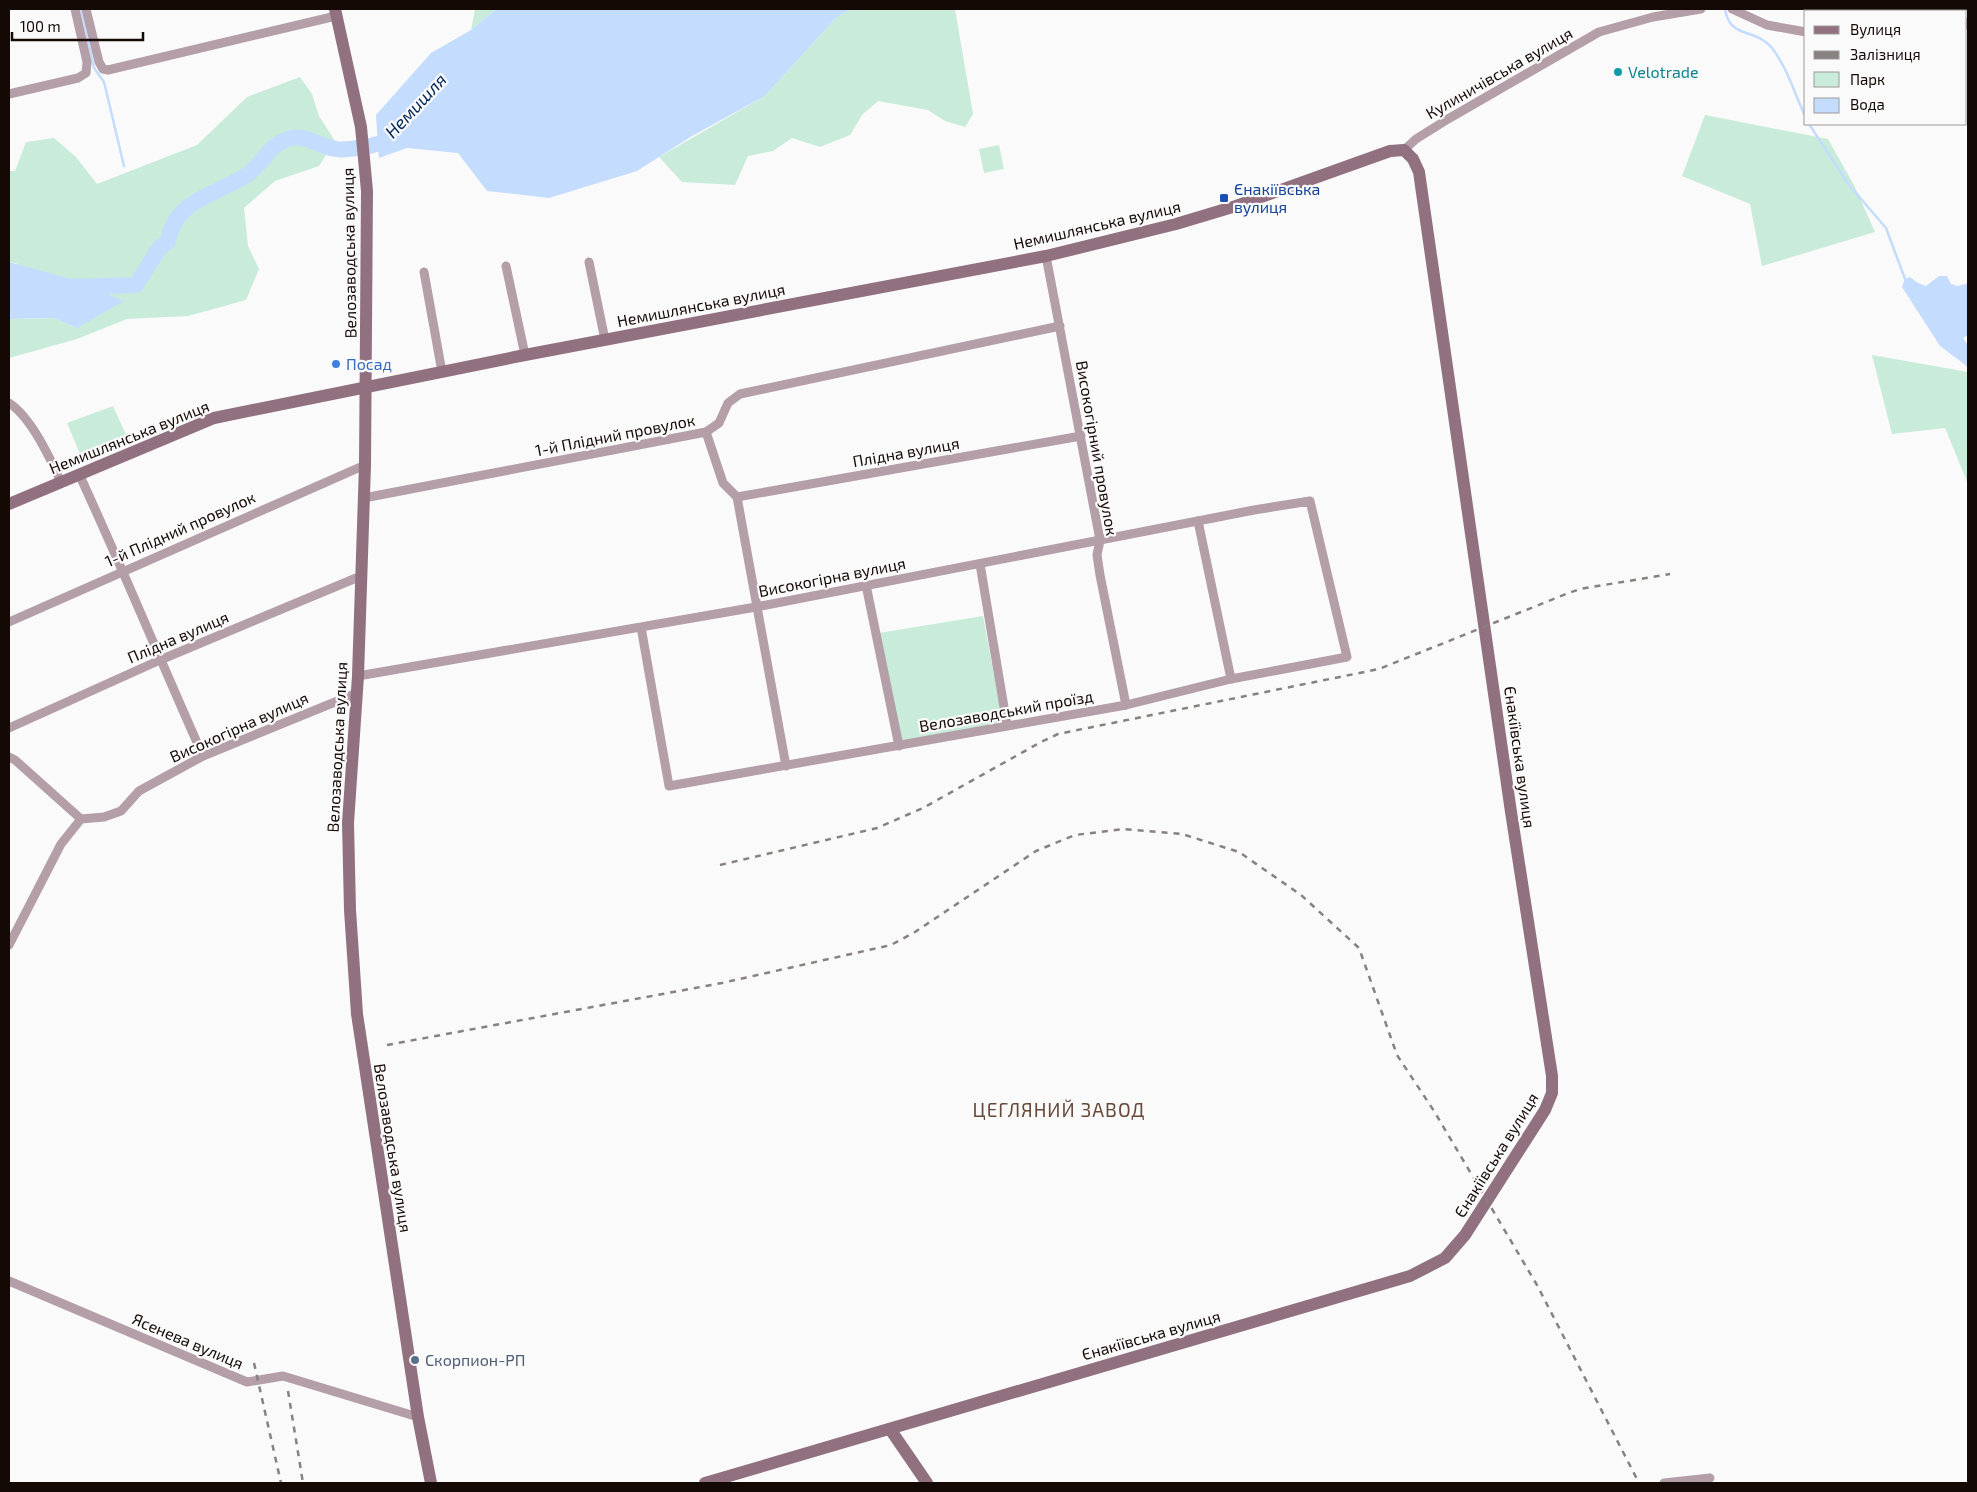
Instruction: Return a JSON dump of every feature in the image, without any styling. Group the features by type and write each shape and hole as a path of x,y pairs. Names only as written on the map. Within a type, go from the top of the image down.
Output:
{"street":[{"path":"75,9 94,69"},
{"path":"86,9 94,69"},
{"name":"Кулиничівська вулиця","path":"1404,150 1416,139 1599,32 1653,17 1701,9"},
{"path":"1732,9 1767,25 1804,32"},
{"path":"9,94 78,78 94,69 114,70 336,13"},
{"name":"Велозаводська вулиця","path":"336,13 361,128 365,171 365,464 358,676 348,823 357,1014 418,1417 431,1483"},
{"name":"Немишлянська вулиця","path":"9,504 214,418 525,355 1046,256 1176,224 1236,206 1390,151 1404,150"},
{"name":"Єнакіївська вулиця","path":"705,1483 1410,1276 1446,1258 1465,1235 1545,1110 1552,1093 1552,1076 1511,812 1420,181 1413,159 1404,150"},
{"name":"Високогірний провулок","path":"1046,256 1100,540 1097,555 1100,575 1126,704"},
{"path":"589,262 605,340"},
{"path":"506,266 525,355"},
{"path":"424,272 442,372"},
{"name":"1-й Плідний провулок","path":"364,498 706,432 719,423 728,403 740,394 1060,326"},
{"path":"9,403 18,409 49,457 61,482"},
{"path":"706,432 724,483 737,497 786,766"},
{"name":"Плідна вулиця","path":"737,497 1081,436"},
{"name":"1-й Плідний провулок","path":"9,622 365,464"},
{"path":"78,474 123,570 160,660 203,756"},
{"name":"Високогірна вулиця","path":"358,676 756,607 1310,501 1347,657"},
{"path":"1198,521 1231,679"},
{"path":"980,564 1007,725"},
{"name":"Плідна вулиця","path":"9,728 160,660 361,576"},
{"path":"866,585 899,746"},
{"name":"Велозаводський проїзд","path":"641,627 669,786 1126,704 1231,679 1347,657"},
{"name":"Високогірна вулиця","path":"81,818 104,817 121,811 139,791 203,756 357,693"},
{"path":"9,757 15,760 81,818 61,844 9,945"},
{"name":"Ясенева вулиця","path":"9,1281 247,1382 283,1376 418,1417"},
{"path":"890,1429 927,1483"},
{"path":"1664,1483 1710,1478"}],"green space":[{"path":"475,9 496,9 471,30"},
{"path":"851,9 955,9 973,114 965,127 945,121 928,110 878,101 862,115 850,135 820,147 792,138 773,151 748,156 735,185 682,182 659,157 765,96 836,18"},
{"path":"300,77 312,94 319,116 335,141 319,166 275,181 244,208 248,246 259,269 246,300 188,316 127,319 77,339 9,358 9,319 54,318 77,328 16,263 9,262 9,171 15,171 26,142 54,138 76,157 97,184 197,145 247,97"},
{"path":"1705,115 1828,139 1854,185 1875,232 1762,266 1750,204 1682,176"},
{"path":"999,145 1004,169 984,173 979,149"},
{"path":"1872,355 1968,372 1968,484 1945,428 1892,434"},
{"path":"113,406 127,437 81,456 67,423"},
{"path":"983,616 1002,718 999,723 905,742 900,738 879,633"}],"water":[{"path":"496,9 851,9 836,18 765,96 692,136 637,171 549,198 487,191 458,153 407,148 379,158 376,115 431,53 471,30"},
{"path":"9,262 72,279 124,301 77,328 54,318 9,319"},
{"path":"1939,276 1947,276 1951,284 1958,286 1968,283 1968,335 1963,338 1968,345 1968,367 1940,346 1902,287 1905,279 1910,277 1926,286"}],"waterway":[{"path":"81,9 94,68 104,82 124,166"},
{"path":"1725,9 1732,25 1758,37 1772,48 1787,73 1804,113"},
{"path":"1810,125 1849,185 1886,228 1905,279"},
{"name":"Немишля","path":"67,287 136,285 160,247 168,242 172,228 179,216 188,207 248,174 273,148 285,140 303,138 330,148 347,149 384,142 395,131"}],"railway":[{"path":"720,865 877,828 923,808 1058,734 1379,669 1580,589 1670,574"},
{"path":"387,1045 722,983 891,945 915,932 1036,851 1075,835 1123,829 1182,834 1239,852 1301,895 1359,948 1397,1055 1434,1111 1537,1285 1639,1483"},
{"path":"254,1363 281,1483"},
{"path":"288,1391 303,1483"}],"place":[{"name":"Velotrade","path":"1618,72"},
{"name":"Єнакіївська вулиця","path":"1224,198"},
{"name":"Посад","path":"336,364"},
{"name":"Скорпион-РП","path":"415,1360"}],"district":[{"name":"ЦЕГЛЯНИЙ ЗАВОД","path":"1059,1110"}]}
